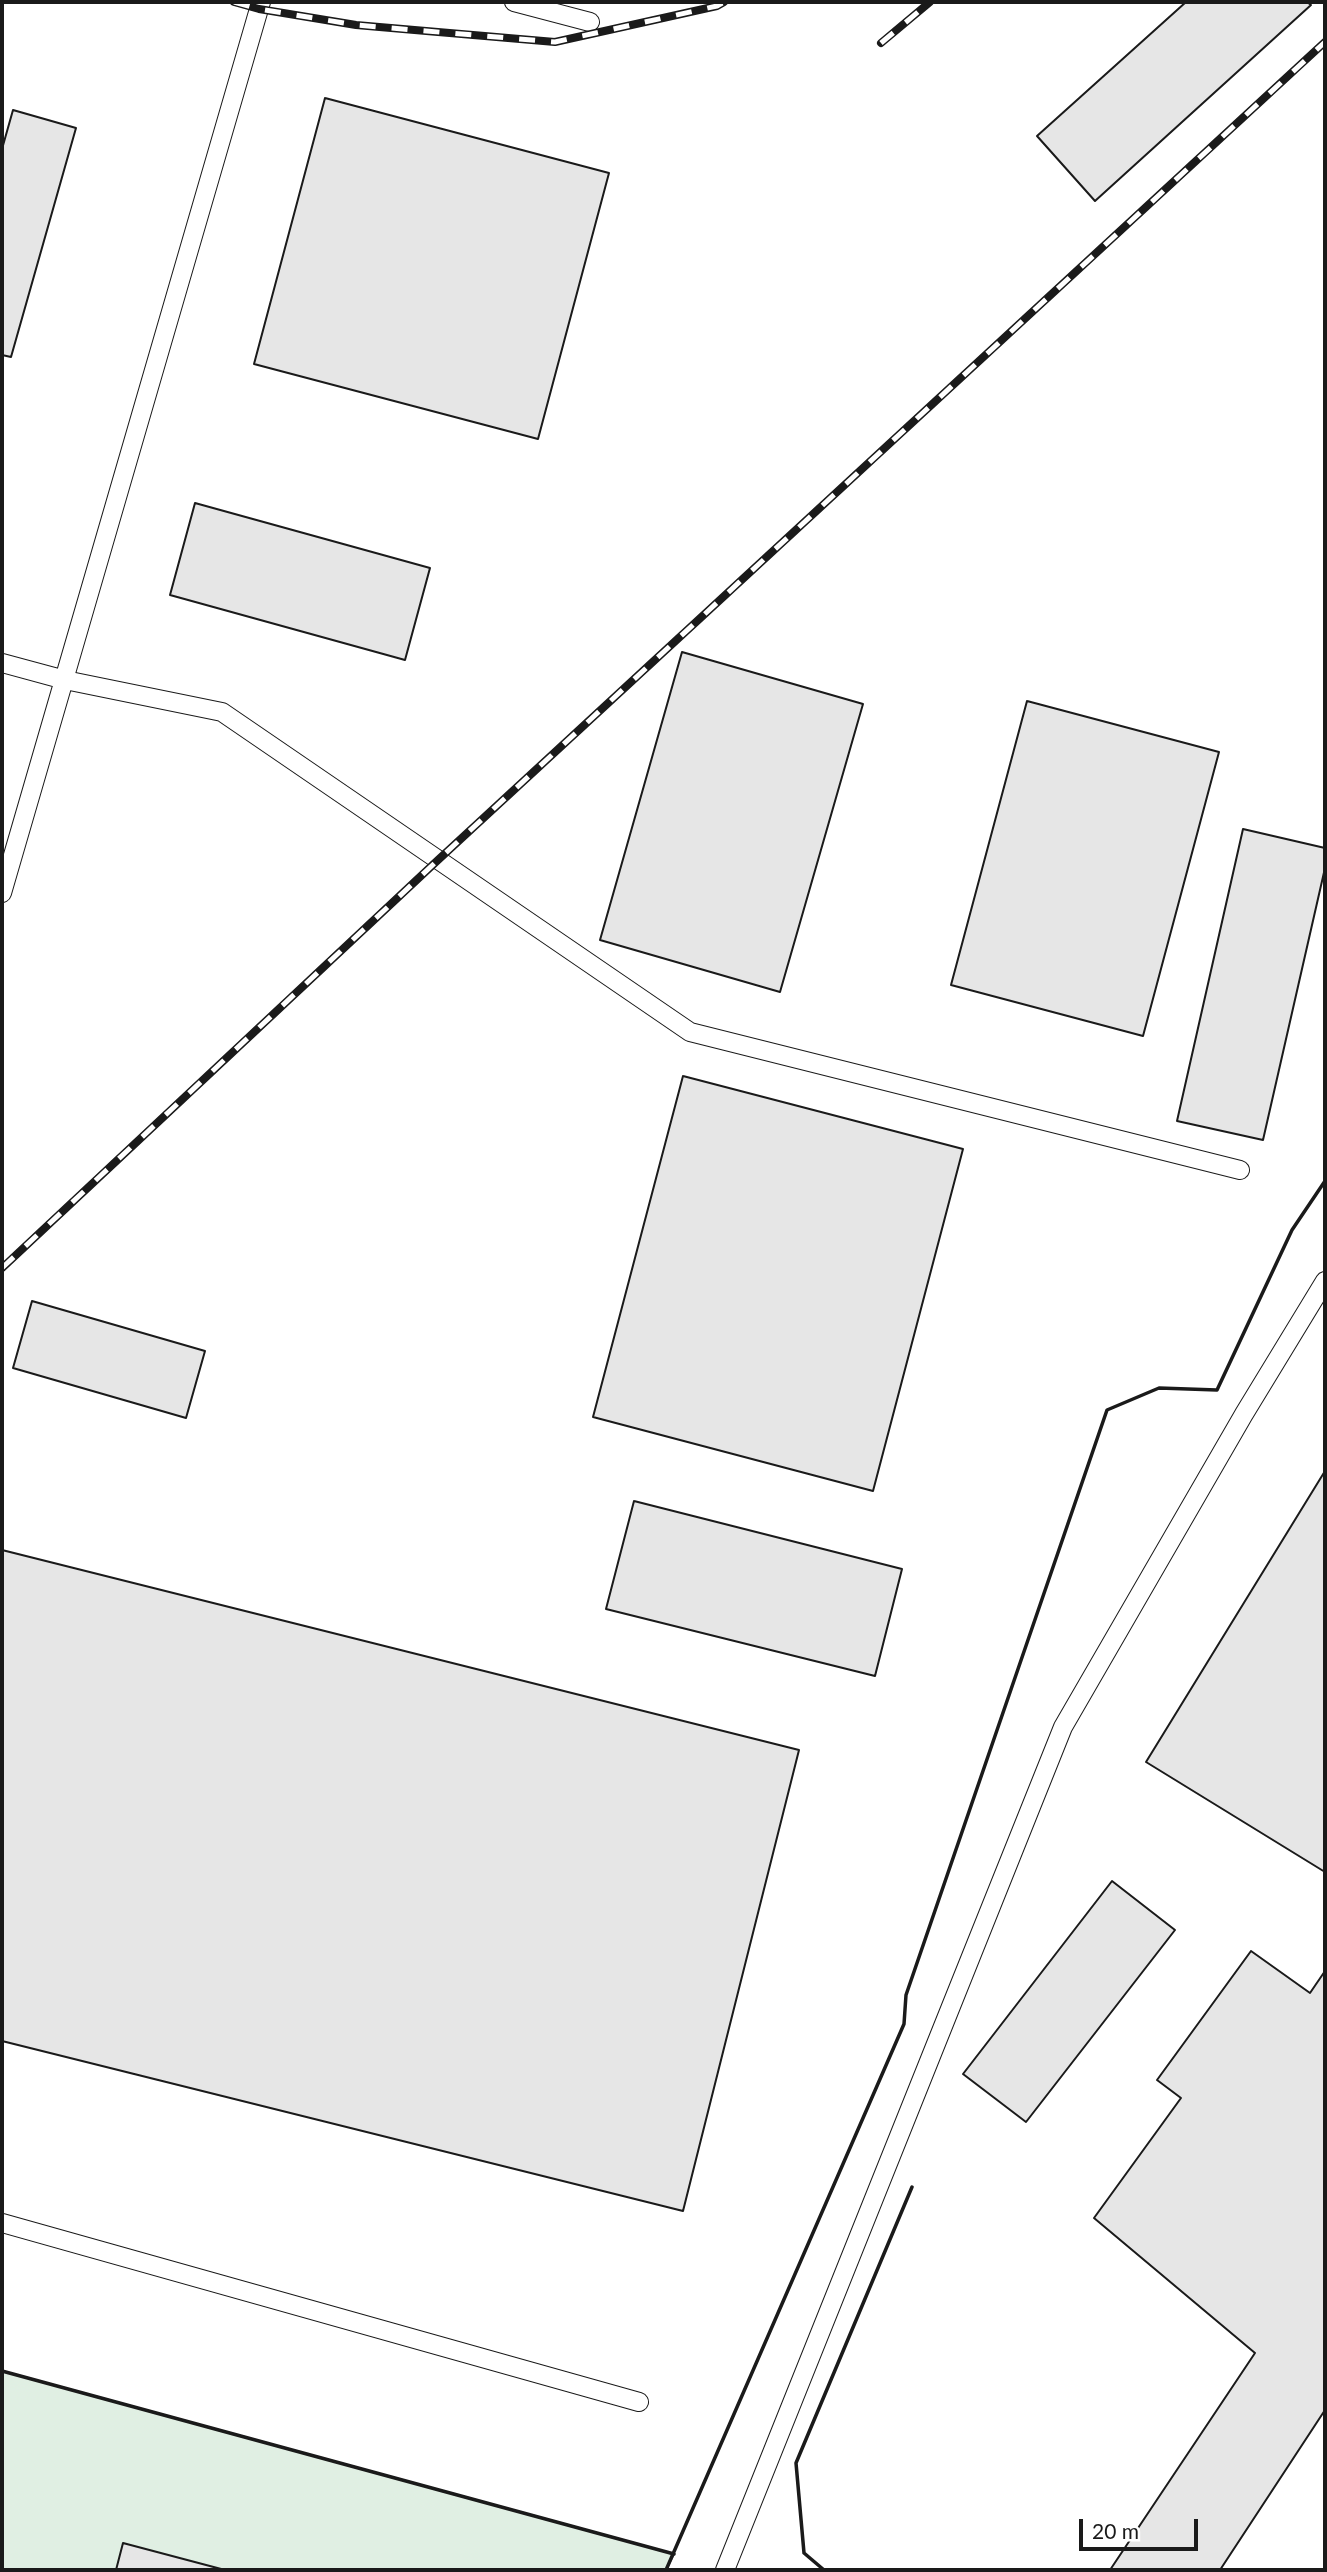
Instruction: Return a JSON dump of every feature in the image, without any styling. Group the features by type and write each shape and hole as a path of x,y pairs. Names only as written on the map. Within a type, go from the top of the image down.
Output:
{"lane":[{"path":"2,893 261,2"},
{"path":"514,2 590,22"},
{"path":"2,663 65,680 222,712 690,1032 1240,1170"},
{"path":"725,2570 1063,1727 1244,1414 1325,1281"},
{"path":"2,2223 639,2402"}],"green space":[{"path":"2,2371 674,2554 666,2570 2,2570"}],"building":[{"path":"1186,2 1307,2 1311,5 1095,201 1037,136"},
{"path":"325,98 609,173 538,439 254,364"},
{"path":"13,110 76,128 11,357 2,355 2,149"},
{"path":"195,503 430,568 405,660 170,595"},
{"path":"682,652 863,704 780,992 600,940"},
{"path":"1027,701 1219,752 1143,1036 951,985"},
{"path":"1243,829 1325,848 1325,868 1263,1140 1177,1121"},
{"path":"683,1076 963,1149 873,1491 593,1417"},
{"path":"32,1301 205,1351 186,1418 13,1368"},
{"path":"1325,1471 1325,1872 1146,1762"},
{"path":"634,1501 902,1569 875,1676 606,1609"},
{"path":"2,1550 799,1750 683,2211 2,2041"},
{"path":"1112,1881 1175,1930 1026,2122 963,2074"},
{"path":"1251,1951 1310,1993 1325,1971 1325,2410 1220,2570 1110,2570 1255,2353 1094,2218 1181,2098 1157,2080"},
{"path":"123,2543 225,2570 116,2570"}],"railway":[{"path":"234,2 259,9 356,25 555,42 717,6 724,2"},
{"path":"881,43 930,2"},
{"path":"2,1268 438,860 1325,42"}],"wall":[{"path":"666,2570 904,2024 906,1995 1107,1410 1159,1388 1217,1390 1292,1230 1325,1181"},
{"path":"824,2570 804,2553 796,2463 912,2187"},
{"path":"2,2371 674,2554"}]}
